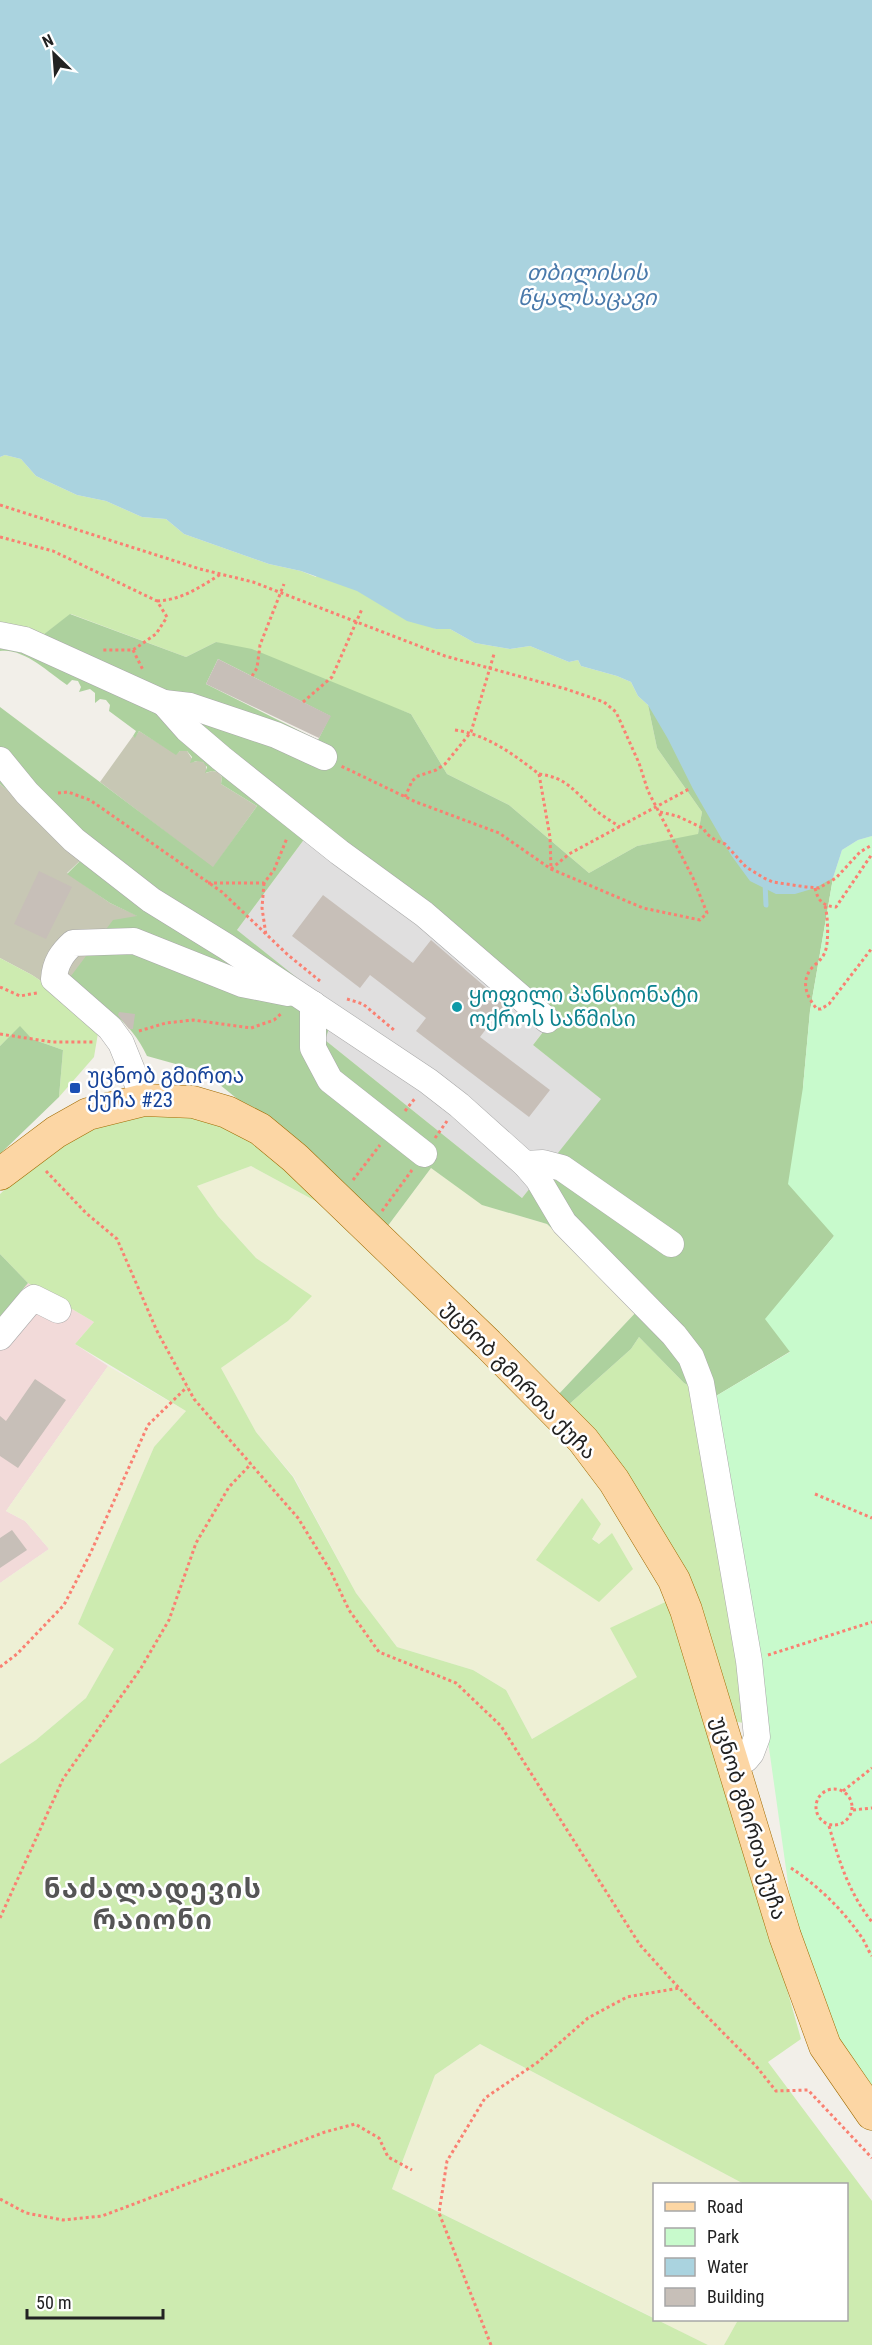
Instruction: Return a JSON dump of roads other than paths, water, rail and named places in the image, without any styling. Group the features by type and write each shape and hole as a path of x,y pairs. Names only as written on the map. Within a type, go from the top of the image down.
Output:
{"main road":[{"name":"უცნობ გმირთა ქუჩა","path":"0,1174 28,1151 88,1114 144,1100 193,1102 227,1112 260,1129 295,1158 462,1319 583,1440 614,1481 674,1580 785,1936 825,2046 872,2114"}],"street":[{"path":"0,635 25,640 164,703 190,706 211,713 276,735 324,757"},
{"path":"164,703 187,729 291,815 424,914 547,1020"},
{"path":"0,760 40,807 74,840 151,900 312,994 459,1106 525,1164 538,1179 564,1223 674,1335 692,1357 701,1383 749,1661 757,1737 746,1759 733,1765"},
{"path":"144,1100 121,1043 110,1028 54,978 54,969 63,952 73,943 134,941 242,984 312,994"},
{"path":"312,994 313,1048 330,1080 424,1154"},
{"path":"525,1164 543,1163 562,1168 671,1244"},
{"path":"0,1337 31,1299 34,1298 58,1310"}],"water":[{"name":"თბილისის წყალსაცავი","path":"0,0 872,0 872,836 858,840 842,850 833,878 815,888 795,894 776,894 750,881 731,855 693,789 668,739 631,682 581,666 578,660 569,662 530,646 510,649 475,643 450,629 436,629 407,621 357,591 301,571 269,564 184,534 166,519 142,517 106,501 77,495 36,476 21,459 5,455 0,457"}],"waterway":[{"path":"765,883 766,905"}],"place":[{"name":"ყოფილი პანსიონატი ოქროს საწმისი","path":"457,1007"},
{"name":"უცნობ გმირთა ქუჩა #23","path":"75,1088"}],"district":[{"name":"ნაძალადევის რაიონი","path":"153,1904"}]}
